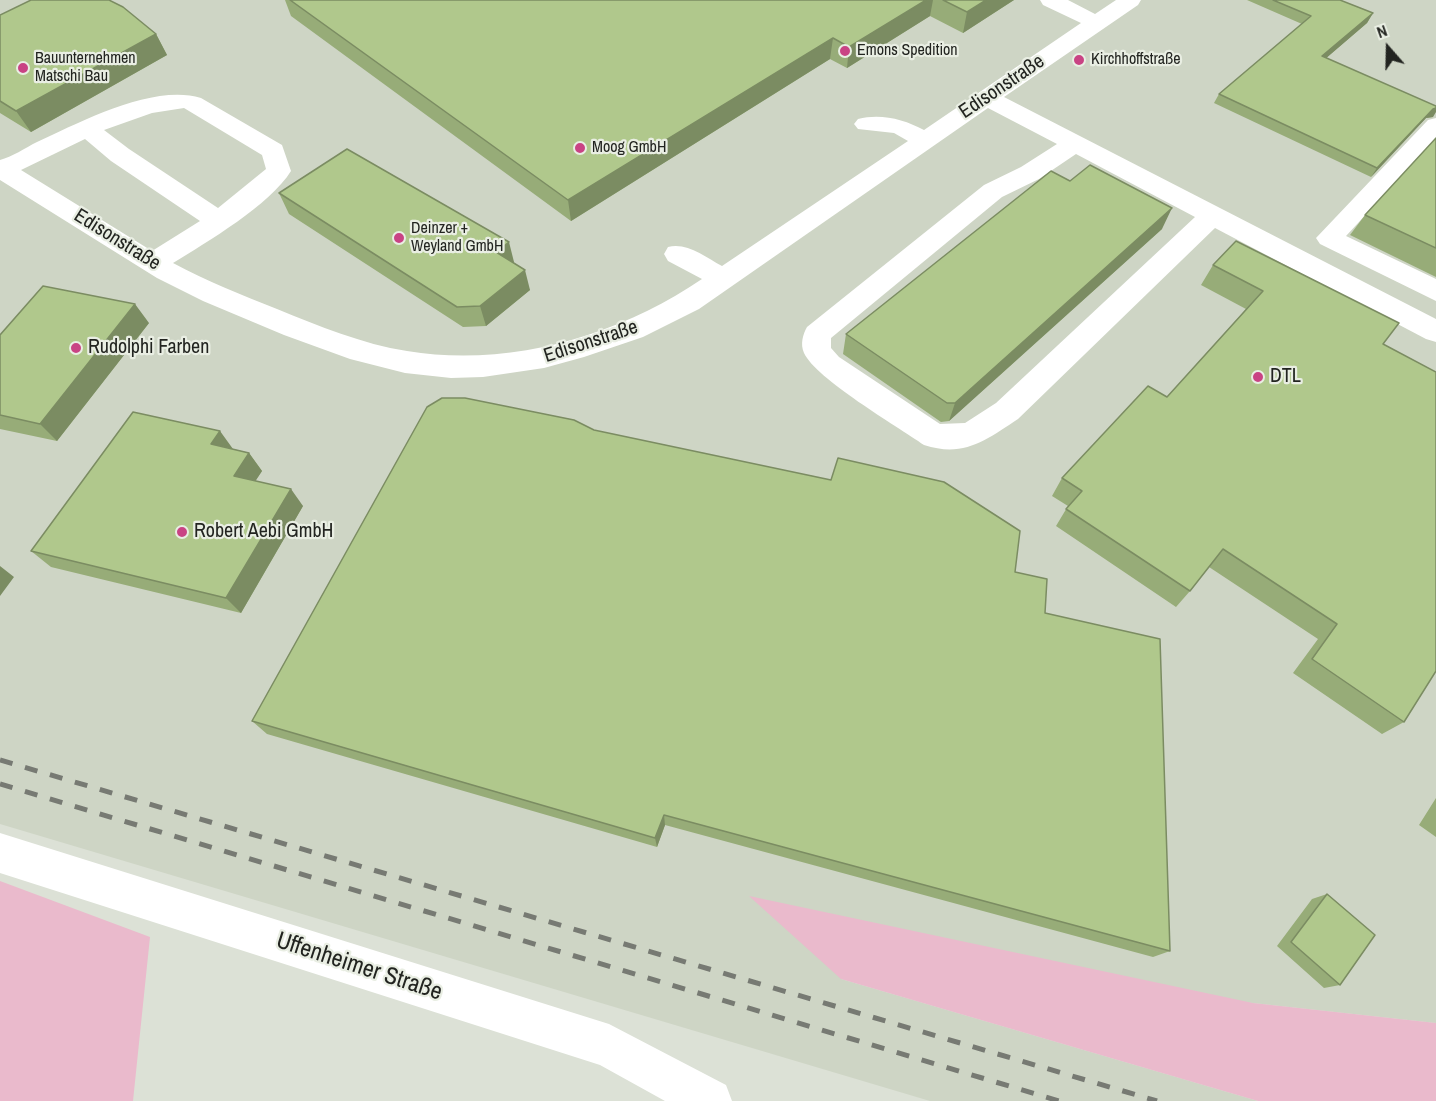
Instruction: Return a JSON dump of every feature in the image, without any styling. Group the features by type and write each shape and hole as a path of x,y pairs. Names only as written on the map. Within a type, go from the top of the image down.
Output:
{"street":[{"path":"1051,0 1097,22"},
{"name":"Edisonstraße","path":"1,169 152,263 207,291 312,335 417,364 452,367 513,364 565,354 644,326 688,302 1131,0"},
{"path":"987,98 1436,332"},
{"path":"1,169 33,153 147,105 187,101 273,151 279,171 259,191 152,263"},
{"path":"866,124 899,126 925,140"},
{"path":"1436,125 1329,238 1436,291"},
{"path":"88,129 120,155 218,220"},
{"path":"1074,144 1030,173 993,191 817,334 817,350 829,365 934,436 970,435 1006,411 1212,216"},
{"path":"677,254 722,278"},
{"name":"Uffenheimer Straße","path":"0,853 609,1046 710,1101"}],"shaded area":[{"path":"0,0 1436,0 1436,1023 1253,1003 841,979 1258,1101 930,1101 0,824"},
{"path":"0,881 150,937 133,1101 0,1101"},
{"path":"749,896 1253,1003 1436,1023 1436,1101 1258,1101 841,979"}],"building":[{"path":"31,0 109,0 123,7 156,34 16,111 0,101 0,15"},
{"name":"Moog GmbH","path":"290,0 926,0 849,47 833,38 568,200"},
{"path":"943,0 986,0 967,12"},
{"path":"1273,0 1340,0 1373,13 1322,56 1436,106 1377,168 1219,94 1311,16"},
{"path":"1436,138 1436,248 1365,215"},
{"name":"Deinzer + Weyland GmbH","path":"347,149 509,242 496,252 525,270 480,306 457,307 279,193"},
{"path":"1090,165 1172,208 955,403 947,403 846,334 1051,171 1070,181"},
{"path":"1236,241 1399,323 1383,344 1436,372 1436,671 1404,722 1312,659 1337,624 1223,549 1190,591 1066,509 1082,491 1062,478 1148,386 1167,397 1263,291 1213,265"},
{"name":"Rudolphi Farben","path":"43,286 135,304 40,424 0,415 0,335"},
{"path":"442,398 465,398 574,420 594,430 831,480 838,458 944,482 1020,531 1015,572 1047,579 1045,613 1160,639 1170,951 664,815 655,838 252,721 427,407"},
{"name":"Robert Aebi GmbH","path":"133,412 220,431 211,444 249,453 234,476 291,489 226,598 31,551"},
{"path":"1327,894 1375,935 1340,985 1291,942"}],"railway":[{"path":"0,760 1157,1101"},
{"path":"0,784 1059,1101"}],"place":[{"name":"Emons Spedition","path":"845,51"},
{"name":"Kirchhoffstraße","path":"1079,60"},
{"name":"Bauunternehmen Matschi Bau","path":"23,68"},
{"name":"Moog GmbH","path":"580,148"},
{"name":"Deinzer + Weyland GmbH","path":"399,238"},
{"name":"Rudolphi Farben","path":"76,348"},
{"name":"DTL","path":"1258,377"},
{"name":"Robert Aebi GmbH","path":"182,532"}]}
